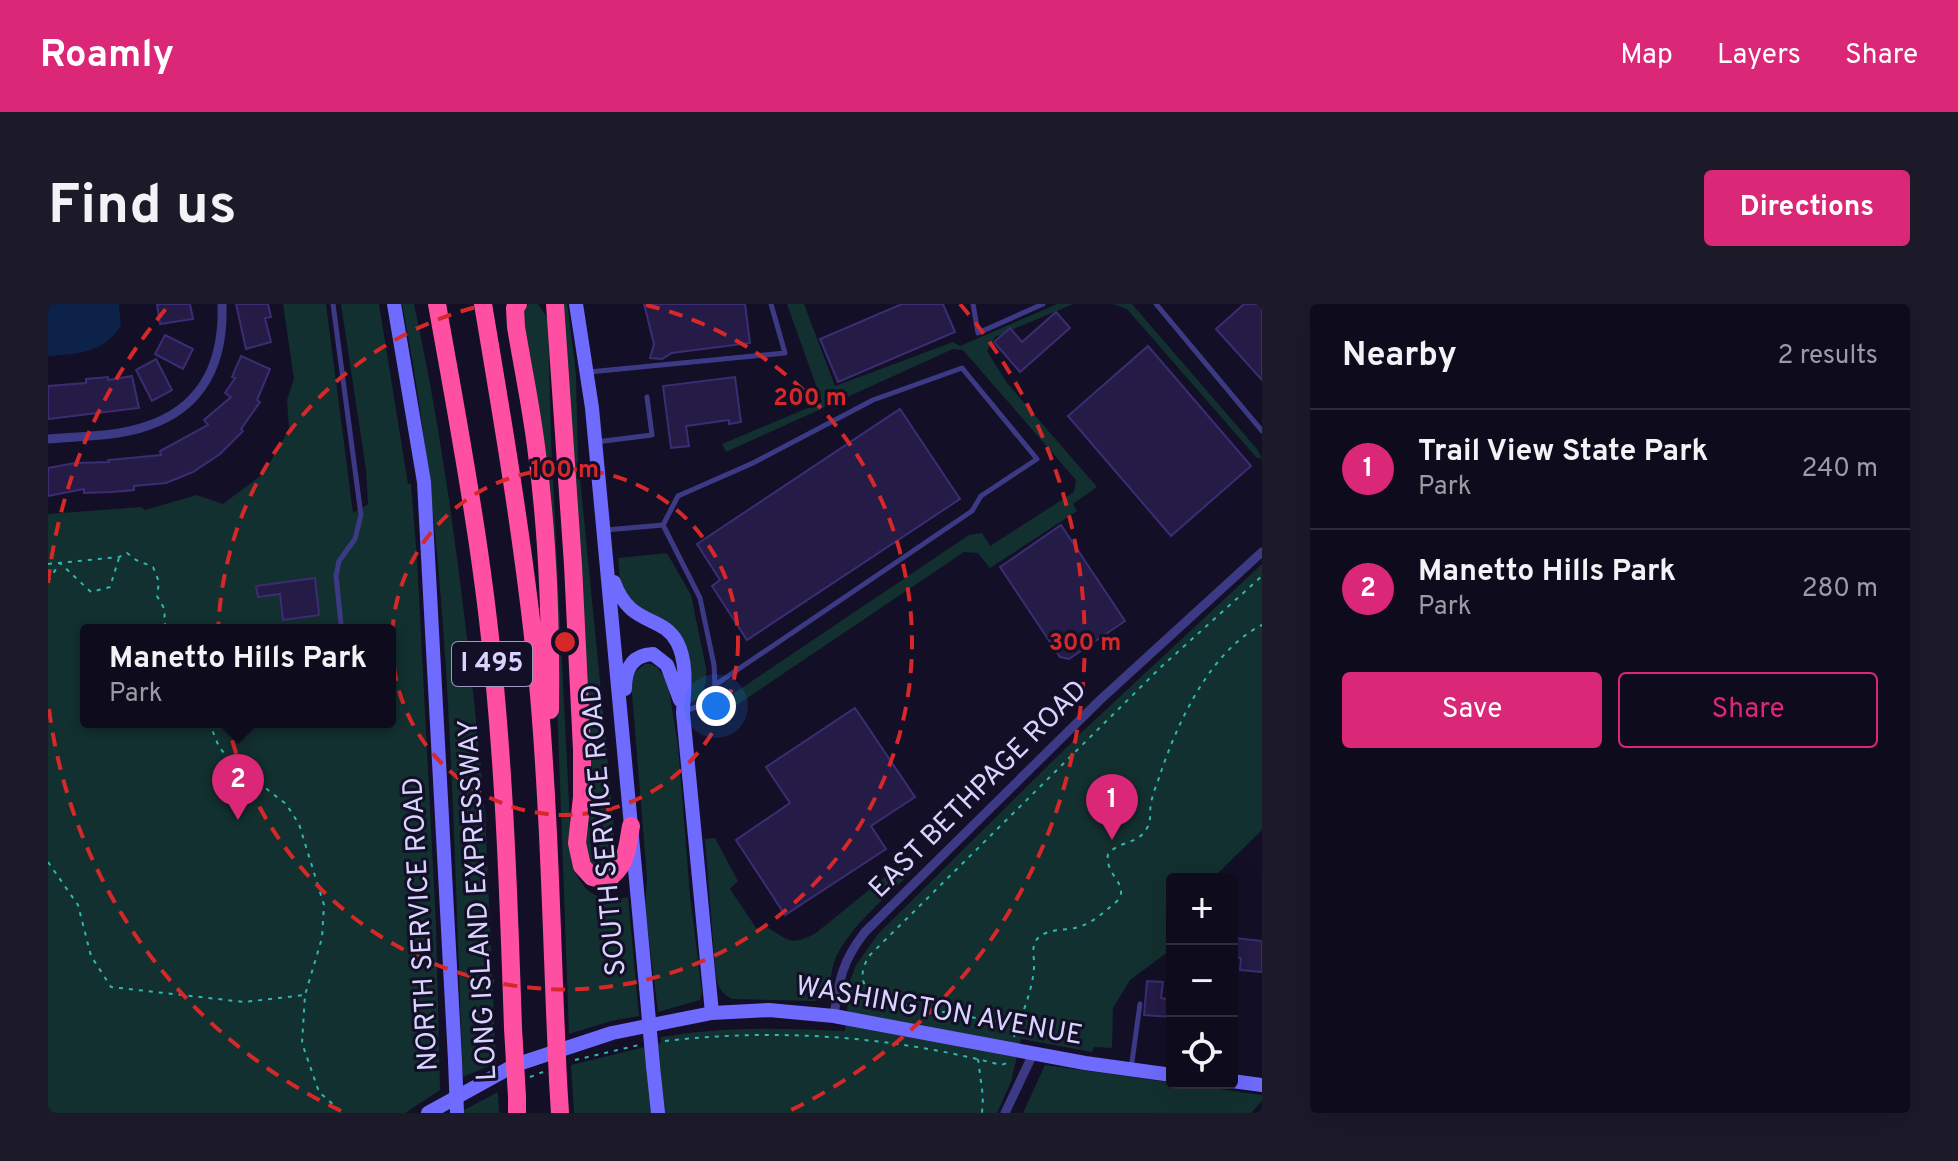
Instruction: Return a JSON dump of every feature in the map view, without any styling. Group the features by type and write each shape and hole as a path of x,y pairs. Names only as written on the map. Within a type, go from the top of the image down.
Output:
{"highway":[{"name":"LONG ISLAND EXPRESSWAY","path":"437,304 483,574 497,708 519,1097"},
{"name":"I 495","path":"483,304 525,567 539,696 549,845 555,1011 553,1075 560,1113"},
{"path":"518,304 515,308 516,327 537,454 545,564 550,670 549,845"},
{"path":"555,304 581,734 582,797 577,843 582,866 592,877 606,880 617,873 623,865 631,826"}],"main road":[{"name":"NORTH SERVICE ROAD","path":"394,304 424,482 457,1113"},
{"name":"SOUTH SERVICE ROAD","path":"576,304 588,373 658,1113"},
{"path":"606,557 623,602 634,613 667,631 677,643 684,670 683,713 712,1013"},
{"path":"626,773 625,675 633,661 646,654 661,658 667,665 683,713"},
{"name":"WASHINGTON AVENUE","path":"428,1113 515,1065 612,1033 712,1013 769,1010 834,1016 1033,1054 1166,1074"},
{"path":"1238,1082 1262,1085"}],"street":[{"path":"48,439 147,427 181,410 202,388 217,359 223,323 222,304"},
{"name":"EAST BETHPAGE ROAD","path":"834,1016 842,968 865,932 1100,700 1262,552"},
{"path":"1005,1113 1033,1054"}],"lane":[{"path":"333,304 361,515 355,539 339,561 336,576 341,624"},
{"path":"588,373 785,353 771,304"},
{"path":"973,304 978,333 1043,304"},
{"path":"1156,304 1262,431"},
{"path":"663,525 678,496 753,463 873,400 962,368 1037,459 981,496 972,511 715,685 705,703 683,713"},
{"path":"595,443 652,435 647,397"},
{"path":"604,531 663,525"},
{"path":"663,525 700,598 714,665 715,685"},
{"path":"1131,1070 1140,1004"}],"path":[{"path":"48,564 119,557 127,553 156,570 159,582 157,596 165,610 165,624"},
{"path":"60,563 91,592 110,587 119,557"},
{"path":"48,581 60,563"},
{"path":"1017,1025 882,1001 868,992 861,970 880,944 957,866 1161,667 1262,576"},
{"path":"1014,1037 1028,998 1034,972 1033,947 1037,939 1050,931 1091,923 1119,899 1120,885 1109,871 1108,854 1114,846 1138,839 1146,830 1160,774 1200,685 1225,655 1262,625"},
{"path":"211,728 225,754 286,804 299,824 324,905 322,938 305,995 302,1043 319,1092 343,1113"},
{"path":"48,862 78,905 91,956 111,987 244,1002 305,995"},
{"path":"662,1041 803,1035 877,1041 1001,1065 1007,1063"},
{"path":"575,1060 649,1043"},
{"path":"979,1059 982,1113"},
{"path":"519,1097 553,1075"}],"green space":[{"path":"283,304 326,304 353,513 368,504 366,470 341,304 379,304 408,484 411,484 417,558 436,924 440,1090 405,1113 48,1113 48,514 141,507 145,510 197,495 223,504 264,473 289,429 287,400 294,379"},
{"path":"402,304 414,304 437,422 469,659 482,778 477,781 485,810 496,1063 463,1077 452,786 440,592 419,400"},
{"path":"529,304 538,304 548,319 572,864 581,882 592,893 607,898 628,897 639,1016 569,1034 551,535 521,311"},
{"path":"561,304 567,304 568,308 576,375 578,458 613,822 614,842 609,860 604,867 596,868 587,863"},
{"path":"787,304 804,304 835,386 953,342 960,346 1057,304 1073,304 995,337 987,351 1007,383 1097,487 1073,504 1077,511 990,568 978,553 964,552 719,717 704,720 706,712 969,535 982,533 990,546 1074,492 1076,480 963,350 953,349 726,452 722,444 822,402"},
{"path":"1113,304 1132,304 1257,449 1262,459 1256,457 1127,309"},
{"path":"667,553 691,595 706,668 706,682 701,696 691,703 684,647 677,629 633,607 620,582 618,558"},
{"path":"1262,564 1262,830 1218,873 1166,873 1166,953 1130,980 1113,1008 1112,1048 1094,1047 1092,1052 1021,1039 1011,1082 997,1113 574,1113 571,1065 661,1043 661,1037 730,1029 845,1031 850,981 856,965 878,934 1083,731"},
{"path":"645,664 658,668 668,683 678,746 690,895 702,993 700,1000 658,1012 645,908 647,878 631,681 636,671"},
{"path":"715,838 738,881 730,889 759,932 767,927 795,941 816,933 896,868 905,867 911,872 862,920 845,942 835,960 829,987 822,997 815,1001 732,999 721,989 715,966 705,839"},
{"path":"1045,1065 1166,1082 1166,1089 1219,1089 1262,1095 1262,1101 1251,1113 1023,1113"},
{"path":"498,1092 499,1113 464,1113 464,1110"}],"water":[{"path":"48,304 119,304 121,325 99,347 80,353 48,356"}],"building":[{"path":"157,304 190,304 193,319 160,324"},
{"path":"236,304 268,304 271,317 265,318 271,342 246,349"},
{"path":"644,304 745,304 750,343 672,353 662,359 650,358 654,344"},
{"path":"902,304 943,304 955,332 838,382 820,339"},
{"path":"1244,304 1262,304 1262,380 1216,329"},
{"path":"1056,312 1070,328 1020,372 994,342 1010,328 1022,342"},
{"path":"165,335 193,349 183,369 155,354"},
{"path":"1148,346 1251,466 1171,536 1068,416"},
{"path":"241,356 270,369 257,400 260,402 241,429 243,431 220,454 193,472 166,483 134,486 134,490 84,493 84,489 48,496 48,468 161,455 160,451 208,425 204,420 231,397 225,393 235,378 232,377"},
{"path":"156,359 172,390 152,401 136,370"},
{"path":"132,376 139,408 48,419 48,386 86,383 86,379 108,377 108,380"},
{"path":"735,377 741,422 729,424 729,420 686,426 689,446 671,448 663,386"},
{"path":"900,409 960,499 747,640 712,586 720,580 697,544"},
{"path":"1061,525 1125,621 1069,659 1060,657 1000,567"},
{"path":"315,578 319,615 283,620 280,594 258,597 256,586"},
{"path":"855,708 915,797 871,826 886,849 785,915 736,840 790,803 766,767"},
{"path":"1238,938 1262,941 1262,972 1240,970 1241,958 1238,958"},
{"path":"1147,981 1163,982 1161,998 1166,999 1166,1017 1144,1015"}],"place":[{"name":"Manetto Hills Park","path":"238,820"},
{"name":"Trail View State Park","path":"1112,840"}]}
